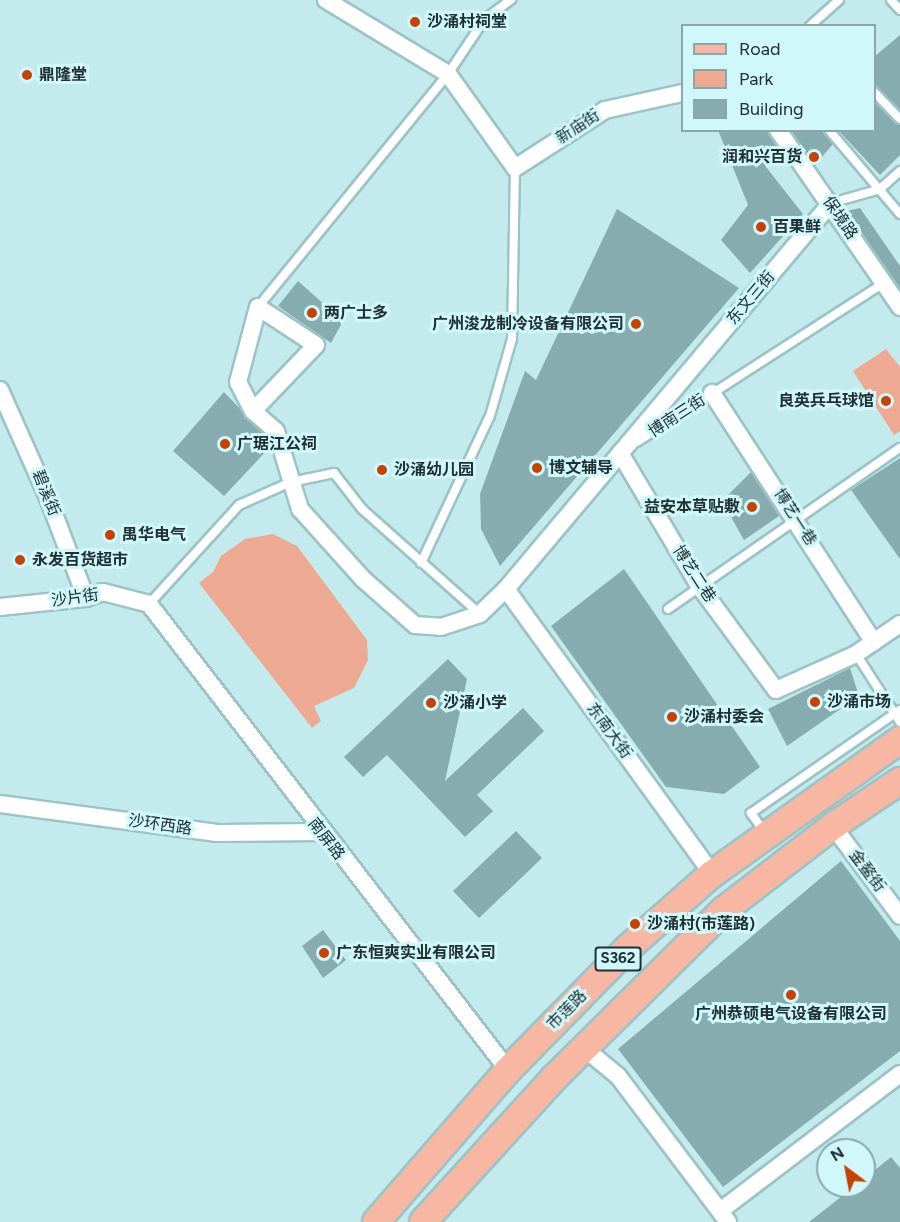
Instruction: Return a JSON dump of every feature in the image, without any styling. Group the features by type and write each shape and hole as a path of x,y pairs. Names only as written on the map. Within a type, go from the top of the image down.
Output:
{"main road":[{"name":"市莲路","path":"376,1222 508,1070 628,948 712,874 900,740"},
{"name":"S362","path":"423,1222 584,1048 724,910 833,826 900,781"}],"street":[{"path":"326,0 448,74 515,168"},
{"name":"新庙街","path":"515,168 605,110 681,93"},
{"name":"保境路","path":"779,132 831,203 900,307"},
{"name":"东文三街","path":"620,453 831,203"},
{"path":"253,411 316,345 258,307 238,382 253,411 276,431 300,508 363,579 415,625 441,627 480,614"},
{"name":"碧溪街","path":"0,390 48,498 86,598"},
{"name":"博南三街","path":"480,614 506,589 620,453"},
{"name":"东南大街","path":"506,589 712,874"},
{"name":"沙片街","path":"0,607 86,598 103,592 149,604"},
{"name":"南屏路","path":"149,604 321,832 508,1070"},
{"path":"856,654 900,624"},
{"name":"沙环西路","path":"0,804 217,833 321,832"},
{"name":"金鳌街","path":"833,826 900,916"},
{"path":"584,1048 618,1076 724,1216 900,1074"}],"lane":[{"path":"258,307 448,74 484,20 511,0"},
{"path":"812,24 839,0"},
{"path":"891,0 900,10"},
{"path":"876,94 900,119"},
{"path":"831,132 900,214"},
{"path":"421,563 490,416 512,339 515,168"},
{"path":"831,203 879,189 900,171"},
{"name":"博南三街","path":"620,453 884,283"},
{"name":"博艺一巷","path":"712,393 798,519 874,642"},
{"path":"669,609 900,448"},
{"name":"博艺二巷","path":"620,453 700,587 776,690 856,654"},
{"path":"149,604 239,505 291,482 334,473 362,509 480,614"},
{"path":"900,624 856,654 900,722"},
{"path":"767,834 751,813 900,710"}],"green space":[{"name":"良英兵乓球馆","path":"886,349 900,367 900,431 894,435 853,371"},
{"path":"273,534 297,546 367,640 368,660 354,688 314,706 321,721 312,728 199,583 213,572 221,556 245,539"}],"building":[{"path":"900,35 900,110 876,88 876,55"},
{"path":"876,104 900,125 900,155 880,175 840,132 876,132"},
{"path":"719,132 769,132 780,152 766,167 803,214 750,273 721,240 748,205"},
{"name":"润和兴百货","path":"792,132 824,132 833,144 815,165"},
{"path":"860,208 900,266 900,288 847,211"},
{"path":"617,209 739,288 500,566 481,529 480,494 525,371 536,380"},
{"name":"两广士多","path":"298,281 343,321 331,343 278,306"},
{"name":"广琚江公祠","path":"224,392 267,437 270,447 224,496 173,451"},
{"path":"900,458 900,559 851,490"},
{"name":"益安本草贴敷","path":"751,472 779,516 744,540 722,501"},
{"name":"沙涌村委会","path":"624,569 760,767 724,794 666,787 551,626"},
{"path":"448,659 467,679 445,781 523,708 544,731 477,795 493,811 465,837 387,755 363,777 344,757"},
{"name":"沙涌市场","path":"850,668 859,696 787,746 768,709"},
{"path":"516,831 542,858 479,918 453,891"},
{"name":"广州恭硕电气设备有限公司","path":"841,861 900,941 900,1051 723,1187 618,1049"},
{"name":"广东恒爽实业有限公司","path":"323,930 346,960 323,978 302,946"},
{"path":"891,1157 900,1168 900,1222 809,1222 840,1198 876,1198 876,1169"}],"place":[{"name":"沙涌村祠堂","path":"415,22"},
{"name":"鼎隆堂","path":"27,75"},
{"name":"润和兴百货","path":"814,157"},
{"name":"百果鲜","path":"761,227"},
{"name":"两广士多","path":"312,313"},
{"name":"广州浚龙制冷设备有限公司","path":"636,324"},
{"name":"良英兵乓球馆","path":"886,401"},
{"name":"广琚江公祠","path":"225,444"},
{"name":"博文辅导","path":"537,468"},
{"name":"沙涌幼儿园","path":"382,470"},
{"name":"益安本草贴敷","path":"752,507"},
{"name":"禺华电气","path":"110,535"},
{"name":"永发百货超市","path":"20,560"},
{"name":"沙涌市场","path":"815,702"},
{"name":"沙涌小学","path":"431,703"},
{"name":"沙涌村委会","path":"672,717"},
{"name":"沙涌村(市莲路)","path":"635,924"},
{"name":"广东恒爽实业有限公司","path":"324,953"},
{"name":"广州恭硕电气设备有限公司","path":"791,995"}]}
